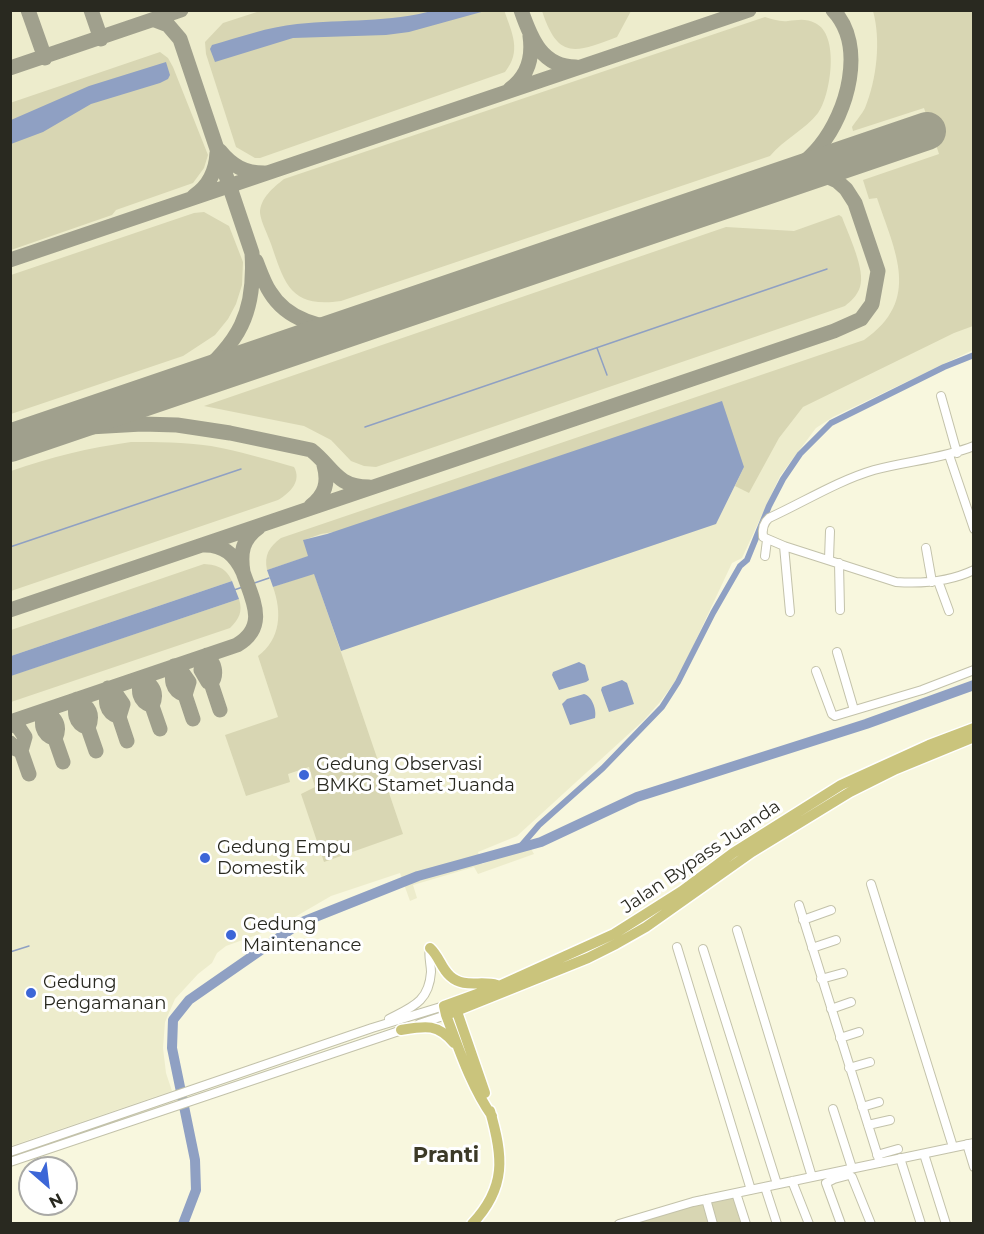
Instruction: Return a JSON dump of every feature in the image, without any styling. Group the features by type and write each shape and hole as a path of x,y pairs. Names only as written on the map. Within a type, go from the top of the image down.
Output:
{"main road":[{"name":"Jalan Bypass Juanda","path":"450,1009 588,958 616,944 646,927 752,852 849,792 906,760 974,728"},
{"name":"Jalan Bypass Juanda","path":"450,1009 624,929 682,891 733,853 841,785 974,737"},
{"path":"430,948 446,972 459,982 474,985 489,983 498,986"},
{"path":"450,1009 459,1048 483,1103 492,1116"},
{"path":"450,1009 492,1116 499,1141 500,1170 496,1186 489,1203 472,1224"},
{"path":"401,1030 424,1027 438,1029 444,1032 459,1048"}],"street":[{"path":"941,396 953,454 974,529"},
{"path":"974,446 953,454 874,470 828,488 769,518 764,524 763,531 763,537 767,540 896,582 935,582 961,576 974,570"},
{"path":"829,559 830,531"},
{"path":"765,556 767,540"},
{"path":"784,546 790,612"},
{"path":"926,548 935,582 949,611"},
{"path":"839,563 840,610"},
{"path":"837,652 854,710"},
{"path":"816,671 832,715 922,690 974,670"},
{"path":"871,884 953,1147"},
{"path":"799,905 878,1159"},
{"path":"803,920 831,910"},
{"path":"737,930 812,1177"},
{"path":"812,948 836,940"},
{"path":"677,947 751,1190"},
{"path":"372,1028 413,1007 423,998 430,981 430,948"},
{"path":"703,950 777,1184"},
{"path":"821,979 843,973"},
{"path":"831,1009 851,1002"},
{"path":"10,1152 372,1028 450,1009"},
{"path":"10,1162 401,1030 450,1009"},
{"path":"840,1038 859,1032"},
{"path":"849,1068 870,1062"},
{"path":"862,1107 879,1102"},
{"path":"833,1109 852,1168"},
{"path":"868,1125 890,1120"},
{"path":"878,1159 900,1158 970,1144 974,1167"},
{"path":"841,1224 826,1185 827,1182 852,1168 898,1149"},
{"path":"924,1154 946,1224"},
{"path":"900,1158 921,1224"},
{"path":"619,1224 646,1220 706,1199 812,1177 849,1175 852,1177 871,1224"},
{"path":"792,1181 809,1224"},
{"path":"765,1187 777,1224"},
{"path":"736,1193 746,1224"},
{"path":"706,1199 713,1224"}],"shaded area":[{"path":"504,10 514,42 513,57 505,72 260,158 255,158 236,147 206,54 205,42 223,23 260,11"},
{"path":"542,10 631,11 617,37 579,49 562,45 555,38"},
{"path":"10,11 974,11 973,350 833,417 816,428 780,476 742,558 732,563 679,676 660,702 644,720 517,836 478,852 482,864 530,847 534,854 478,874 474,867 413,885 417,898 410,901 400,873 331,896 276,928 226,946 175,999 165,1022 163,1048 166,1073 172,1091 11,1146"},
{"path":"873,11 973,11 973,326 954,333 803,407 779,438 749,493 735,486 744,467 321,534 304,540 309,556 267,570 268,552 281,538 864,340 882,325 893,309 898,292 899,274 891,237 877,198 869,199 863,180 939,154 924,108 853,131 852,127 865,108 875,72 877,34"},
{"path":"765,17 782,21 805,20 815,23 823,29 828,39 831,65 827,93 818,113 770,156 341,301 311,301 301,297 286,282 260,213 262,202 284,179"},
{"path":"160,52 168,58 173,67 208,155 204,168 193,183 116,210 112,215 11,250 10,103"},
{"path":"204,212 229,226 243,262 242,285 236,304 215,335 183,356 11,414 11,275 194,213"},
{"path":"839,215 842,217 856,252 861,271 860,287 845,306 376,467 364,466 351,461 331,440 304,426 204,406 726,227 794,231"},
{"path":"131,442 191,444 242,453 294,467 296,482 287,494 278,500 11,591 11,471 41,461"},
{"path":"204,564 221,568 232,581 11,656 11,630"},
{"path":"314,573 403,834 324,862 301,794 315,787 309,767 288,774 290,782 246,796 225,735 278,717 258,656 271,642 278,624 278,606 273,587"},
{"path":"239,599 241,608 239,615 230,628 11,702 10,676"},
{"path":"736,1193 745,1224 621,1224"}],"water":[{"path":"435,10 485,11 409,32 386,35 293,38 215,62 210,49 212,45 286,25 384,19"},
{"path":"166,62 170,75 168,79 91,104 43,132 11,144 11,120 89,86"},
{"path":"722,401 744,467 716,524 341,651 314,574 273,587 267,570 308,556 303,540 327,534"},
{"path":"232,581 239,599 11,676 11,656"},
{"path":"579,662 585,665 589,680 559,690 552,675 553,672"},
{"path":"622,680 627,683 634,704 609,712 602,687"},
{"path":"584,694 593,704 595,718 570,725 562,704 567,699"}],"waterway":[{"path":"365,427 827,269"},
{"path":"597,348 607,375"},
{"path":"520,847 539,825 603,768 662,707 678,682 740,566 747,560 769,506 783,479 800,454 831,423 944,367 974,355"},
{"path":"10,547 241,469"},
{"path":"234,590 269,578"},
{"path":"183,1224 196,1190 195,1160 172,1048 173,1020 189,1000 300,923 418,876 541,842 637,797 866,724 974,685"},
{"path":"10,952 29,946"}],"taxiway":[{"path":"28,10 45,58"},
{"path":"91,10 101,39"},
{"path":"10,68 181,10"},
{"path":"521,10 534,41 546,57 564,66 576,67"},
{"path":"10,260 749,10"},
{"path":"774,184 804,162 820,146 830,132 845,98 851,60 849,42 843,25 833,10"},
{"path":"155,20 168,25 180,39 252,253 251,293 241,325 233,340 222,353 193,381"},
{"path":"510,89 521,78 528,66 531,51 530,36"},
{"path":"220,151 239,168 264,173"},
{"path":"194,196 211,178 217,153"},
{"path":"10,610 834,331 861,319 872,304 878,271 855,203 846,189 837,181 814,174 796,176"},
{"path":"256,261 268,288 277,302 286,310 318,325 353,327"},
{"path":"54,429 142,424 177,425 230,433 311,450 342,480 349,484 369,487"},
{"path":"311,506 325,488 324,465"},
{"path":"205,545 212,545 228,552 243,572 244,547 249,536 259,527"},
{"path":"10,722 237,645 247,638 255,621 253,602 243,572"},
{"path":"207,655 214,669 211,683"},
{"path":"205,656 201,670 211,683 220,710"},
{"path":"185,695 189,682 174,666 173,684 180,693 185,695 193,719"},
{"path":"152,706 153,690 141,678 140,695 147,704 152,706 160,729"},
{"path":"119,717 123,704 108,688 107,706 114,715 119,717 127,741"},
{"path":"88,728 89,711 77,699 76,716 80,723 88,728 96,751"},
{"path":"55,739 58,730 56,723 52,716 44,711 43,728 50,737 55,739 63,762"},
{"path":"10,723 19,728 25,737 21,751"},
{"path":"10,743 21,751 29,774"}],"runway":[{"path":"10,443 927,131"}],"place":[{"name":"Gedung Observasi BMKG Stamet Juanda","path":"304,775"},
{"name":"Gedung Empu Domestik","path":"205,858"},
{"name":"Gedung Maintenance","path":"231,935"},
{"name":"Gedung Pengamanan","path":"31,993"}],"district":[{"name":"Pranti","path":"446,1156"}]}
